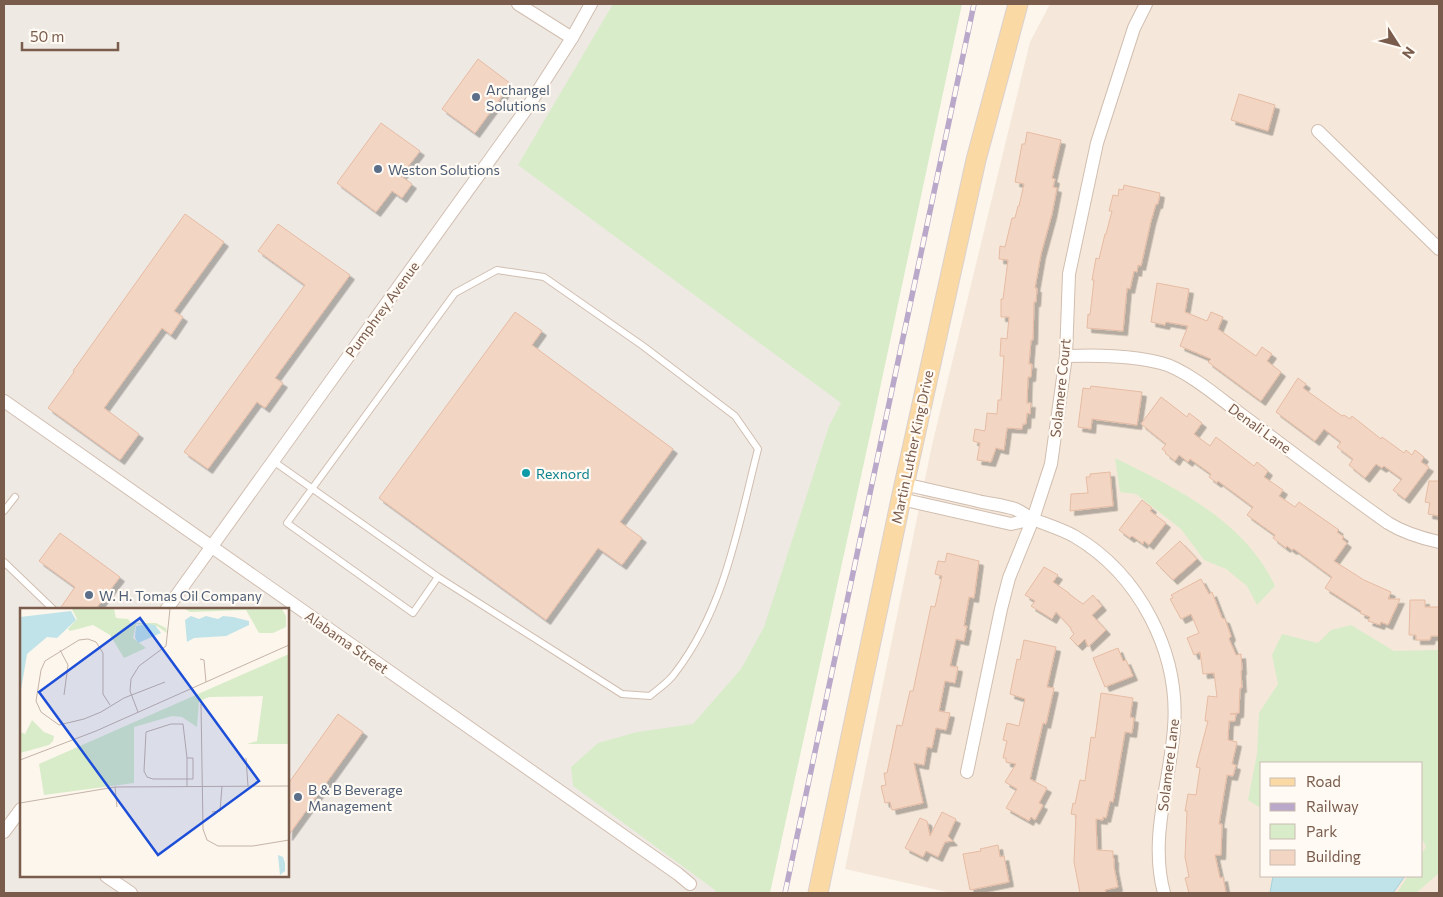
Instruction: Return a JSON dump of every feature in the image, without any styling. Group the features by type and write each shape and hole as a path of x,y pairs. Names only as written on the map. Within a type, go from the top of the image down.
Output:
{"main road":[{"name":"Martin Luther King Drive","path":"818,893 902,491 976,160 1018,4"}],"street":[{"path":"518,4 572,38"},
{"name":"Pumphrey Avenue","path":"167,608 527,108 592,4"},
{"name":"Solamere Court","path":"967,772 1009,578 1033,519 1051,464 1066,356 1069,274 1073,247 1097,143 1134,28 1146,4"},
{"path":"1318,131 1439,249"},
{"name":"Denali Lane","path":"1066,356 1142,359 1162,363 1184,374 1224,401 1388,523 1399,530 1420,538 1439,542"},
{"name":"Alabama Street","path":"4,401 614,828 690,884"},
{"name":"Solamere Lane","path":"902,491 1016,510 1074,536 1108,561 1121,574 1143,603 1161,640 1170,671 1174,718 1173,741 1158,836 1159,865 1164,893"},
{"path":"4,832 20,812"},
{"path":"107,877 131,893"}],"lane":[{"path":"272,460 312,489 438,577 622,694 650,696 674,675 704,630 724,582 758,449 735,416 643,346 544,277 497,270 455,293 312,489 287,523 412,613 438,577"},
{"path":"4,511 15,497"},
{"path":"4,562 52,608"}],"shaded area":[{"path":"4,4 940,4 752,893 4,893"},
{"path":"1050,4 1439,4 1439,893 951,893 845,869 932,445 1030,42"}],"green space":[{"path":"613,4 962,4 770,893 715,893 715,890 573,786 571,767 598,743 637,732 693,724 741,669 764,627 829,426 841,403 518,165"},
{"path":"1115,458 1185,495 1227,525 1246,543 1262,563 1275,586 1257,605 1247,586 1226,569 1204,560 1181,529 1136,494 1120,492"},
{"path":"1351,625 1394,651 1439,650 1439,873 1416,893 1397,893 1407,877 1423,877 1423,852 1426,847 1423,841 1423,762 1260,762 1260,808 1248,800 1257,754 1259,713 1278,684 1272,655 1282,634 1318,643 1331,630"}],"water":[{"path":"1273,877 1404,877 1393,893 1270,893"}],"building":[{"path":"478,59 511,84 475,133 442,109"},
{"path":"1239,94 1275,105 1268,131 1231,120"},
{"path":"381,123 420,151 401,176 412,184 402,198 392,191 376,212 337,183"},
{"path":"1027,132 1061,140 1052,178 1055,179 1053,187 1057,188 1035,288 1037,288 1036,302 1034,302 1033,340 1031,340 1029,364 1032,364 1031,377 1028,377 1027,403 1031,403 1030,414 1027,413 1026,424 1023,424 1022,429 1007,428 1004,450 996,448 991,462 977,460 980,443 973,441 975,429 985,431 987,413 997,414 998,400 1001,400 1004,356 1000,356 1001,338 1007,339 1009,317 1001,317 1001,299 1003,299 1008,260 999,259 1000,246 1005,247 1012,218 1015,218 1019,206 1024,184 1015,182 1022,144 1025,144"},
{"path":"1124,185 1160,193 1158,204 1156,204 1151,221 1141,266 1138,265 1137,272 1134,271 1130,289 1127,288 1123,331 1087,328 1096,258 1099,259 1106,234 1112,211 1109,211 1113,195 1118,196 1119,189 1123,190"},
{"path":"185,214 224,242 174,311 183,317 171,335 162,328 104,408 139,434 120,460 48,408"},
{"path":"278,224 350,275 275,378 283,383 265,408 257,402 208,469 184,452 305,285 258,251"},
{"path":"1157,283 1189,289 1185,312 1207,321 1211,312 1223,317 1218,329 1256,356 1262,347 1272,354 1267,361 1281,372 1261,401 1208,362 1211,359 1180,346 1188,326 1166,322 1165,325 1151,322"},
{"name":"Rexnord","path":"515,312 542,331 532,345 673,449 620,522 642,538 622,565 598,548 546,620 379,498"},
{"path":"1298,378 1306,384 1303,388 1342,416 1344,415 1350,419 1352,416 1381,439 1382,437 1404,453 1406,450 1412,455 1415,450 1424,457 1421,462 1429,467 1405,499 1393,490 1402,479 1384,466 1382,468 1376,464 1365,478 1349,465 1353,459 1337,447 1341,442 1324,429 1315,441 1276,412"},
{"path":"1091,386 1142,392 1137,425 1092,419 1091,429 1078,427 1083,388 1090,389"},
{"path":"1161,397 1187,417 1189,413 1202,423 1194,434 1210,446 1216,437 1254,466 1257,462 1268,471 1264,477 1283,490 1279,496 1295,507 1299,502 1339,530 1337,532 1344,537 1342,539 1347,543 1334,561 1364,580 1391,592 1388,599 1400,599 1388,625 1381,622 1380,625 1368,621 1370,617 1360,613 1361,611 1325,588 1332,577 1294,549 1292,550 1287,546 1286,548 1273,538 1275,535 1247,515 1253,507 1218,481 1217,483 1209,477 1211,474 1190,459 1188,462 1179,455 1175,461 1165,453 1162,449 1166,444 1141,424"},
{"path":"1110,472 1113,506 1070,511 1071,494 1088,493 1086,477 1090,477 1090,474"},
{"path":"1429,481 1439,481 1439,516 1428,514 1430,503 1425,502"},
{"path":"1142,500 1152,508 1150,511 1166,523 1149,545 1144,541 1143,544 1132,536 1130,538 1119,530"},
{"path":"60,533 120,577 97,608 60,608 75,587 39,561"},
{"path":"1180,541 1197,559 1173,580 1156,563"},
{"path":"947,553 979,561 974,598 969,597 964,626 967,626 964,641 956,639 950,666 958,667 955,683 945,681 939,711 950,713 946,730 936,728 932,748 927,747 924,765 914,763 923,803 892,810 890,802 885,803 881,786 886,785 884,773 887,773 897,725 902,726 910,691 913,691 931,606 935,607 942,576 935,574 938,561 945,562"},
{"path":"1044,567 1058,575 1053,582 1083,604 1093,595 1102,606 1092,615 1106,630 1088,647 1085,639 1078,646 1070,638 1074,634 1071,628 1056,612 1052,619 1031,606 1035,601 1025,595"},
{"path":"1201,579 1209,594 1212,592 1222,618 1225,619 1231,636 1229,639 1236,655 1241,654 1242,688 1240,688 1239,713 1230,714 1236,714 1235,721 1229,721 1228,740 1237,742 1232,764 1236,765 1233,776 1227,775 1219,824 1222,824 1221,855 1215,855 1220,878 1223,877 1226,893 1189,893 1185,878 1189,877 1185,857 1187,811 1185,811 1188,794 1196,795 1200,768 1196,767 1208,721 1205,721 1208,696 1217,697 1214,673 1203,674 1200,652 1194,655 1187,638 1199,633 1191,614 1181,619 1170,599 1173,598 1171,595"},
{"path":"1410,600 1425,600 1425,607 1439,607 1439,636 1431,636 1430,640 1416,640 1416,635 1409,635"},
{"path":"1024,640 1056,647 1047,687 1054,688 1046,724 1043,723 1030,779 1047,788 1039,803 1043,805 1035,820 1031,817 1029,821 1006,808 1017,789 1005,782 1016,764 1006,762 1006,758 1003,758 1007,741 1003,740 1007,723 1019,726 1025,699 1010,694 1017,659 1020,660"},
{"path":"1118,648 1123,661 1126,660 1133,676 1105,687 1093,658"},
{"path":"1101,693 1133,698 1130,717 1134,718 1132,733 1125,732 1113,802 1110,801 1106,818 1103,817 1103,820 1096,819 1097,850 1113,851 1118,887 1105,890 1106,893 1080,893 1074,862 1076,815 1071,814 1080,780 1085,781 1091,737 1095,738"},
{"path":"338,714 363,732 289,835 289,783"},
{"path":"942,812 956,819 948,836 953,841 945,842 938,857 926,851 923,857 905,848 920,818 927,821 930,836"},
{"path":"998,845 1000,857 1004,856 1009,882 970,890 963,854 981,851 980,849"}],"railway":[{"path":"785,893 974,4"}],"place":[{"name":"Archangel Solutions","path":"476,97"},
{"name":"Weston Solutions","path":"378,169"},
{"name":"Rexnord","path":"526,473"},
{"name":"W. H. Tomas Oil Company","path":"89,595"},
{"name":"B & B Beverage Management","path":"298,797"}]}
